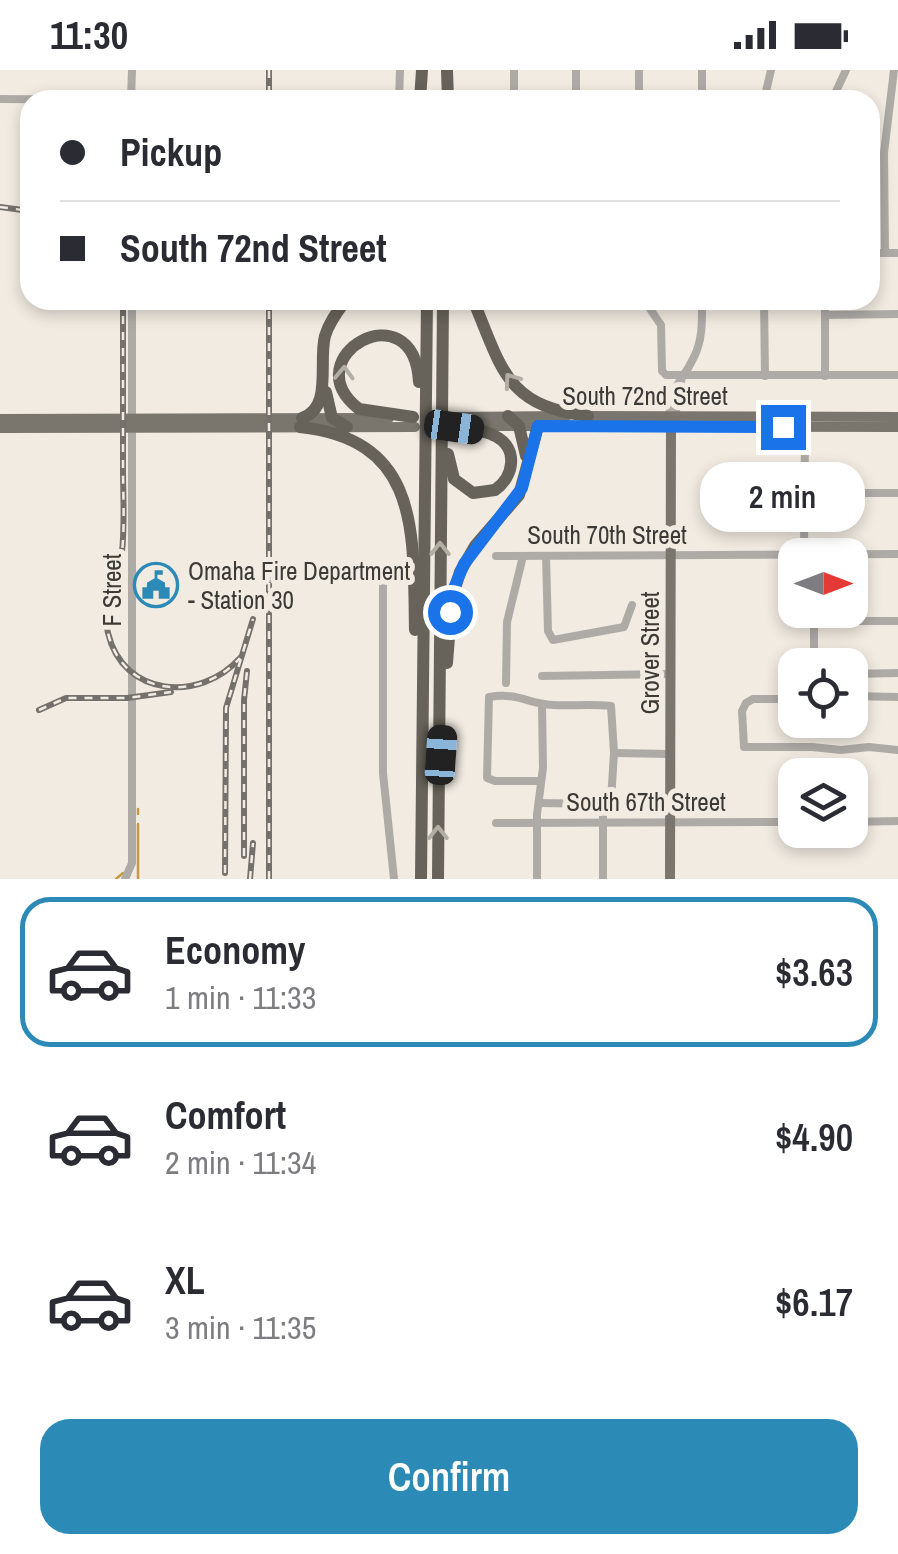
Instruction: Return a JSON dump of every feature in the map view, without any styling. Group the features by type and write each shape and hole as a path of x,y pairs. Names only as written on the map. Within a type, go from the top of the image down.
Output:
{"highway":[{"path":"297,422 313,414 320,403 324,339 339,310"},
{"path":"423,399 426,310"},
{"path":"421,879 425,562 434,448 444,399 443,310"},
{"path":"476,310 501,366 517,390 549,410 588,416"},
{"path":"414,420 368,412 351,402 340,378 347,351 360,340 372,335 389,336 401,342 416,363 434,448 438,879"},
{"path":"324,339 332,418 347,426"},
{"path":"514,421 524,442 526,474"},
{"path":"297,422 357,442 382,461 399,486 408,526 416,634 424,680"},
{"path":"434,448 452,476 470,492 493,492 509,475 510,454 501,440 453,424"},
{"path":"438,787 454,588 475,546 516,501 538,426"}],"main road":[{"name":"South 72nd Street","path":"453,424 588,416 898,428"},
{"path":"805,427 814,416"},
{"name":"South 72nd Street","path":"514,421 538,426 814,416 898,417"},
{"path":"297,422 332,418 414,420"},
{"path":"0,420 297,422 347,426 414,420"},
{"name":"Grover Street","path":"670,879 672,420"},
{"path":"0,428 131,421"}],"street":[{"path":"884,253 884,153 894,70"},
{"path":"880,253 898,253"},
{"name":"F Street","path":"126,878 132,863 132,310"},
{"path":"651,310 661,325 665,375 898,375"},
{"name":"Grover Street","path":"672,420 682,376 701,338 702,310"},
{"path":"764,310 764,376"},
{"path":"825,310 825,376"},
{"path":"825,315 898,314"},
{"path":"804,538 805,427"},
{"path":"804,493 898,493"},
{"name":"South 70th Street","path":"868,554 898,554"},
{"name":"South 70th Street","path":"496,556 778,555"},
{"path":"506,683 507,624 523,556"},
{"path":"546,556 549,636 553,640 627,624 632,604"},
{"path":"383,577 382,773 394,879"},
{"path":"868,621 898,621"},
{"path":"868,674 898,673"},
{"path":"542,676 670,674"},
{"path":"539,803 605,804 612,800 611,706 542,704 527,696 489,698 488,779 541,781"},
{"path":"868,696 898,696"},
{"path":"778,699 750,700 743,708 742,742 747,748 898,750"},
{"path":"537,879 542,704"},
{"path":"614,753 670,754"},
{"path":"603,879 605,804"},
{"path":"868,822 898,821"},
{"name":"South 67th Street","path":"496,823 778,822"}],"waterway":[{"path":"138,809 138,814"},
{"path":"138,824 138,879"},
{"path":"116,879 123,873"}],"railway":[{"path":"269,70 269,90"},
{"path":"0,207 20,210"},
{"path":"123,310 123,531 120,562 106,611 108,633 116,654 129,670 146,681 165,686 205,682 240,658"},
{"path":"269,310 269,879"},
{"path":"225,873 226,708 253,619"},
{"path":"244,856 247,671"},
{"path":"39,710 66,698 127,698 171,692"},
{"path":"250,879 253,843"}],"place":[{"name":"Omaha Fire Department - Station 30","path":"156,585"}],"route":[{"path":"450,612 464,564 522,488 538,426 783,427"}]}
